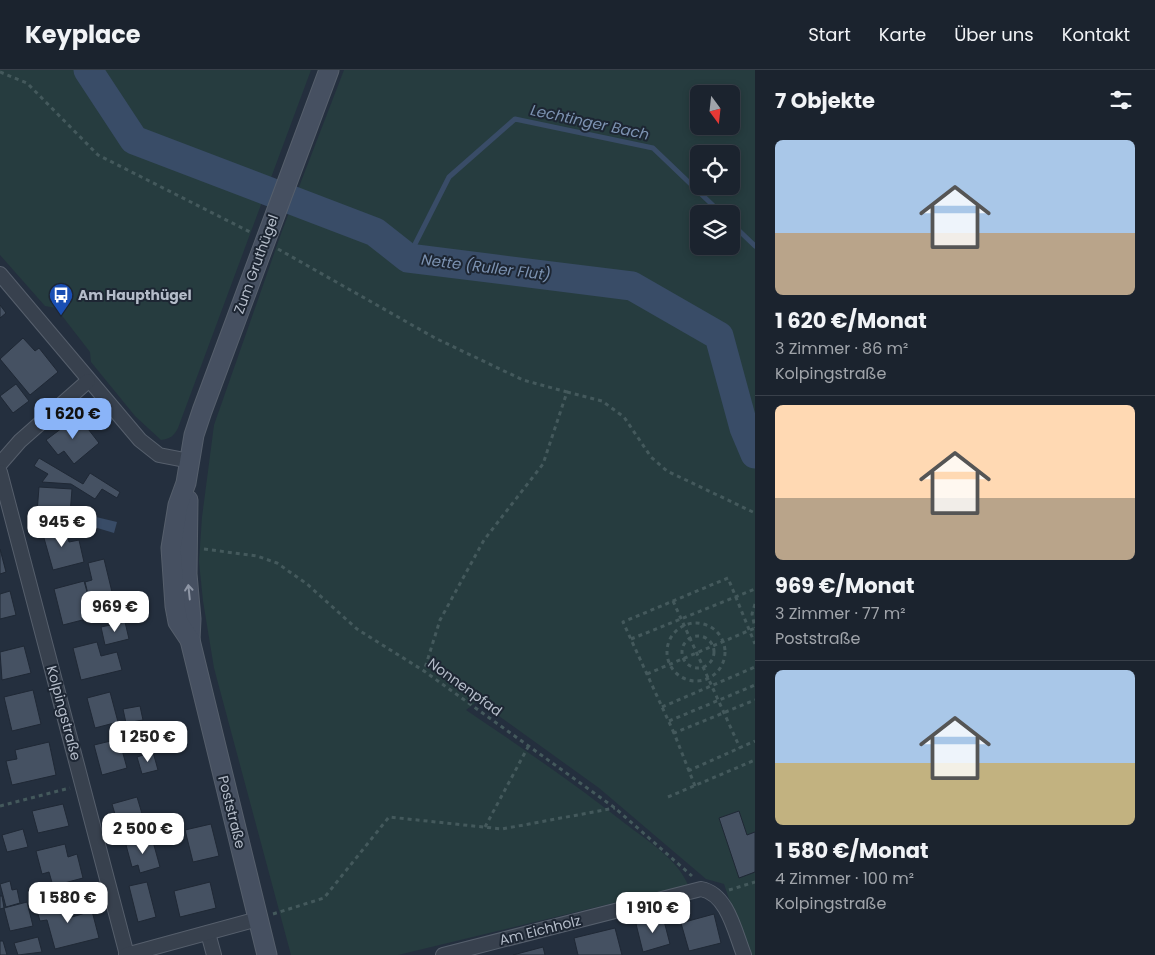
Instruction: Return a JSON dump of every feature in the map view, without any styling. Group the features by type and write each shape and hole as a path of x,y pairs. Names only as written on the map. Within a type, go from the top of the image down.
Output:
{"street":[{"name":"Zum Gruthügel","path":"190,461 202,411 329,70"},
{"path":"0,274 88,381 150,449 158,455 190,461"},
{"path":"0,464 20,441 88,381"},
{"name":"Poststraße","path":"190,461 186,483 178,505 171,548 174,606 178,622 190,640 267,955"},
{"name":"Kolpingstraße","path":"0,472 126,955"},
{"path":"701,888 710,890 718,896 744,955"},
{"name":"Am Eichholz","path":"442,955 701,888"},
{"path":"126,955 258,919"},
{"path":"208,933 214,955"}],"path":[{"path":"0,72 27,83 98,155 264,241 435,338 523,380 602,401 624,417 651,457 667,471 755,513"},
{"path":"424,671 440,620 484,540 543,464 567,392"},
{"name":"Nonnenpfad","path":"201,549 257,556 277,562 307,584 357,628 424,671 615,808 687,869 701,888"},
{"path":"695,786 674,734 623,622 728,578 755,644"},
{"path":"631,639 755,589"},
{"path":"673,601 740,748"},
{"path":"647,674 755,628 752,614 755,604"},
{"path":"695,623 709,626 715,630 724,642 724,663 715,675 708,679 701,681 686,680 679,676 670,664 667,655 670,640 684,625 695,623"},
{"path":"690,638 703,638 712,646 712,659 703,667 690,666 683,658 682,648 690,638"},
{"path":"662,707 755,667"},
{"path":"668,721 755,685"},
{"path":"674,734 755,700"},
{"path":"688,771 755,741"},
{"path":"485,827 528,747"},
{"path":"668,797 755,760"},
{"path":"0,806 83,785"},
{"path":"258,919 324,898 389,817 502,829 615,808"},
{"path":"718,896 755,882"}],"green space":[{"path":"0,70 311,70 178,428 169,438 161,440 135,416 91,362 90,352 56,308 45,306 0,255"},
{"path":"344,70 755,70 755,955 748,955 724,884 706,879 599,788 478,701 466,710 568,780 653,844 677,867 688,885 398,955 291,955 214,668 203,601 199,562 202,517 214,425 282,231"}],"water":[{"path":"96,517 117,522 114,533 94,527"}],"building":[{"path":"0,305 6,313 0,318"},
{"path":"23,338 35,351 39,348 58,372 30,395 0,359"},
{"path":"16,384 29,401 13,413 0,396"},
{"path":"78,416 99,443 74,464 64,451 58,455 46,440"},
{"path":"39,458 83,484 90,473 120,492 117,498 102,489 95,499 71,484 42,482 48,474 34,466"},
{"path":"39,487 72,489 70,515 37,513"},
{"path":"65,525 69,542 79,540 84,562 53,570 42,531"},
{"path":"0,549 6,572 0,574"},
{"path":"104,559 112,592 89,598 85,582 92,580 88,563"},
{"path":"84,581 94,617 63,625 54,589"},
{"path":"10,591 16,615 0,619 0,594"},
{"path":"130,595 136,617 118,622 113,600"},
{"path":"125,622 129,639 105,645 101,627"},
{"path":"97,642 101,656 117,652 122,670 81,680 73,648"},
{"path":"24,646 31,673 2,680 0,652"},
{"path":"33,690 41,724 12,731 4,697"},
{"path":"110,692 118,722 95,728 87,698"},
{"path":"140,706 143,720 126,723 123,709"},
{"path":"119,739 127,768 102,775 94,745"},
{"path":"49,742 56,775 12,785 6,761 17,759 15,750"},
{"path":"153,752 158,770 142,774 137,757"},
{"path":"137,797 143,817 118,824 112,804"},
{"path":"63,804 69,826 38,833 32,811"},
{"path":"739,811 747,835 755,832 755,872 739,878 719,818"},
{"path":"179,819 182,834 159,840 155,825"},
{"path":"211,824 219,856 193,862 185,830"},
{"path":"23,829 28,847 7,852 2,835"},
{"path":"152,838 160,867 140,873 138,865 132,867 126,845"},
{"path":"65,844 68,857 77,854 83,878 53,886 49,872 42,874 36,851"},
{"path":"10,881 12,890 17,889 20,903 6,907 0,884"},
{"path":"147,882 156,917 138,922 129,886"},
{"path":"210,882 216,908 180,917 174,891"},
{"path":"0,896 2,896 4,908 0,909"},
{"path":"67,899 72,917 92,911 99,938 55,949 47,920 40,921 36,907"},
{"path":"27,902 33,926 10,931 4,908"},
{"path":"714,914 721,943 689,951 681,923"},
{"path":"663,917 670,944 643,952 636,924"},
{"path":"615,928 622,955 578,955 574,938"},
{"path":"38,937 42,952 18,955 14,943"},
{"path":"0,941 3,941 7,955 0,955"},
{"path":"543,947 545,955 513,955"}],"waterway":[{"name":"Nette (Ruller Flut)","path":"88,70 134,140 375,232 408,258 632,286 719,336 744,428 755,454"},
{"name":"Lechtinger Bach","path":"408,258 449,177 515,119 653,148 713,205"},
{"name":"Lechtinger Bach","path":"740,232 755,246"}],"place":[{"name":"Am Haupthügel","path":"61,316"}]}
